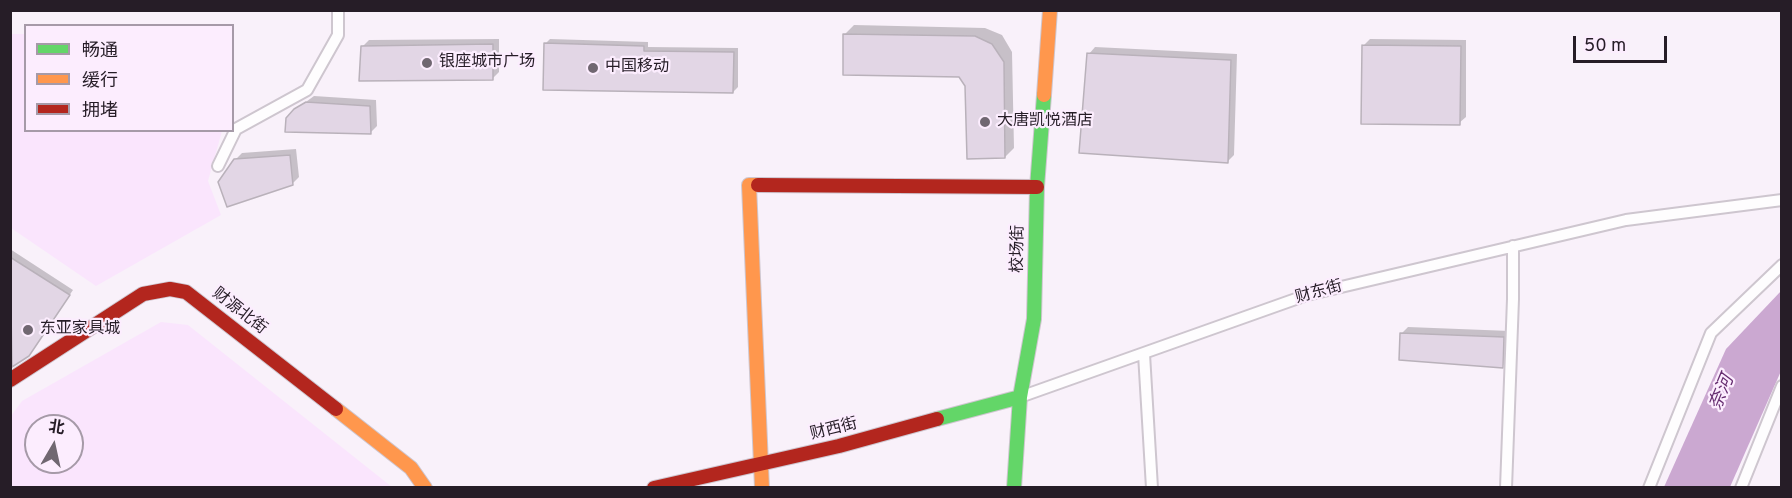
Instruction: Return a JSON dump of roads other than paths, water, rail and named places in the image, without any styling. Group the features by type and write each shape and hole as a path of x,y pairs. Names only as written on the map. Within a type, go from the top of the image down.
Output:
{"street":[{"path":"218,166 236,129 307,90 338,35 338,10"},
{"name":"校场街","path":"1014,488 1020,397 1034,319 1037,187 1050,10"},
{"path":"762,488 749,185 1037,187"},
{"name":"财东街","path":"1020,397 1307,295 1626,220 1782,201"},
{"path":"1506,488 1513,298 1512,246"},
{"path":"1648,488 1711,333 1782,265"},
{"name":"财源北街","path":"10,380 143,294 170,289 186,292 411,468 424,488"},
{"path":"1144,354 1152,488"},
{"path":"1741,488 1782,386"},
{"name":"财西街","path":"654,488 839,446 1020,397"}],"water":[{"name":"奈河","path":"1781,291 1781,371 1730,487 1664,487 1726,349"}],"place":[{"name":"银座城市广场","path":"427,63"},
{"name":"中国移动","path":"593,68"},
{"name":"大唐凯悦酒店","path":"985,122"},
{"name":"东亚家具城","path":"28,330"}]}
